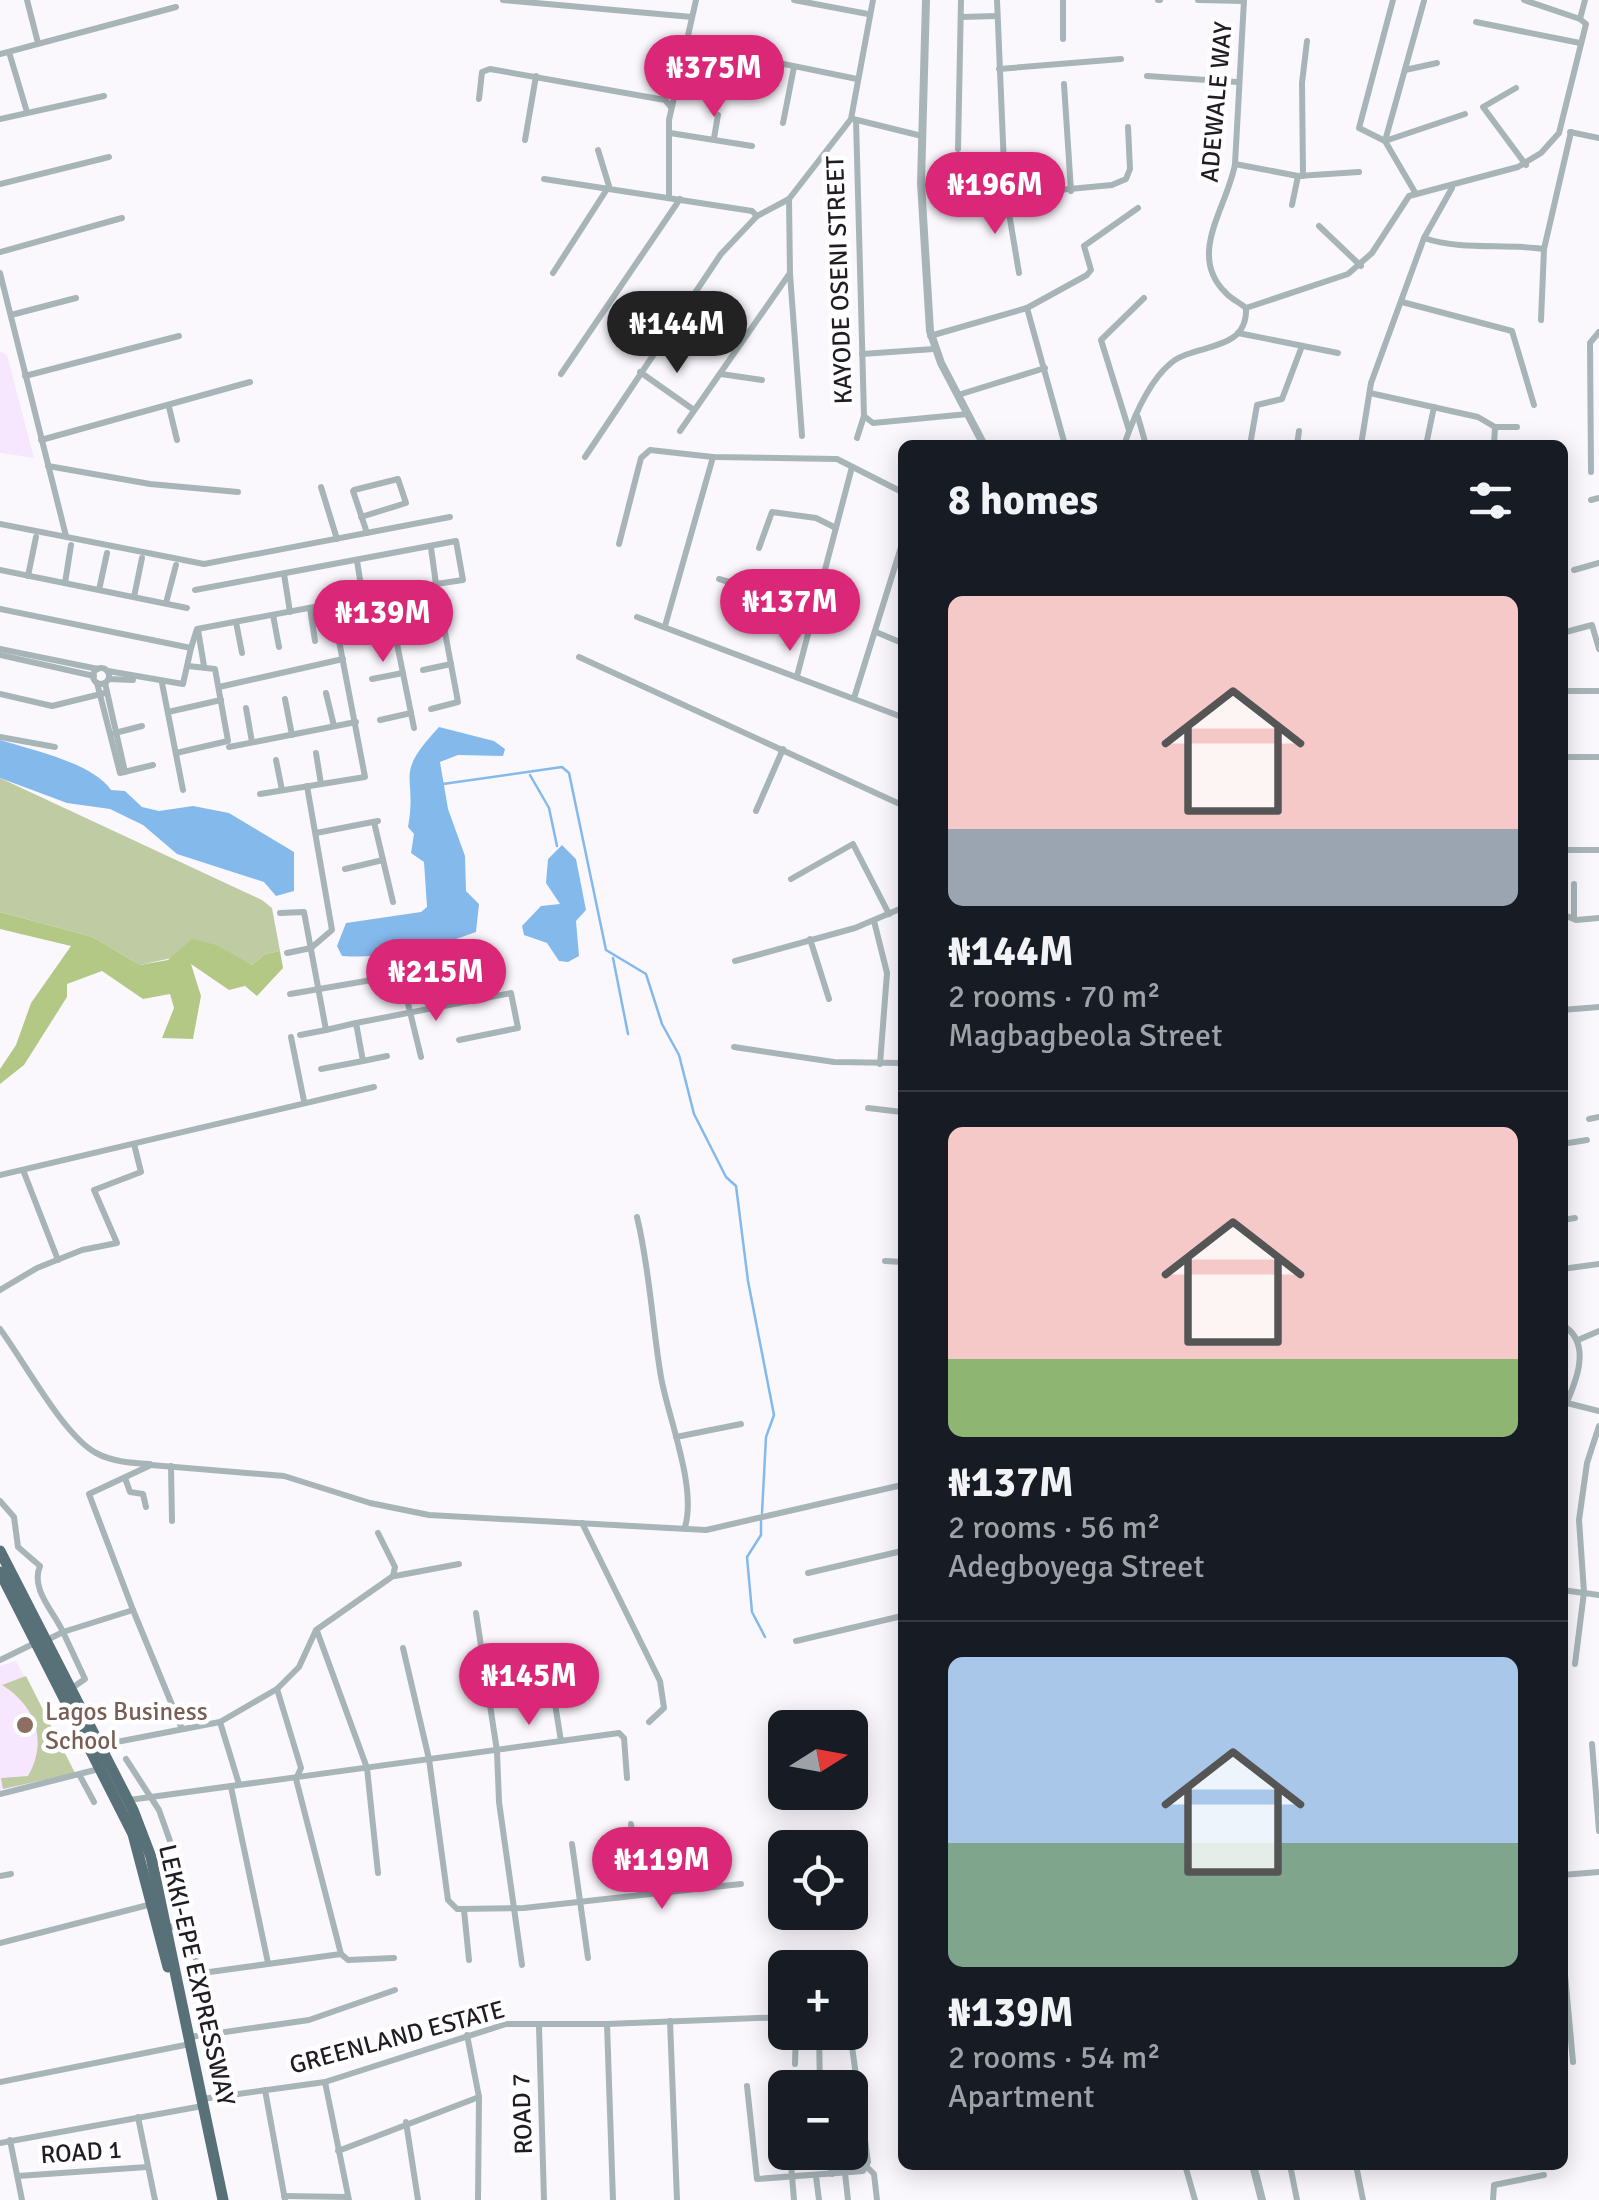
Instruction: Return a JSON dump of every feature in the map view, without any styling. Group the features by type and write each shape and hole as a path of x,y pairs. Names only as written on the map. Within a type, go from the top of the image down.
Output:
{"highway":[{"name":"LEKKI-EPE EXPRESSWAY","path":"0,1552 9,1589"},
{"name":"LEKKI-EPE EXPRESSWAY","path":"0,1572 70,1689 128,1801 151,1857 187,2041"},
{"name":"LEKKI-EPE EXPRESSWAY","path":"41,1641 133,1834 187,2041 216,2200"},
{"name":"LEKKI-EPE EXPRESSWAY","path":"214,2175 223,2200"}],"street":[{"path":"27,0 38,43"},
{"path":"502,0 692,17"},
{"path":"669,196 671,107 696,0"},
{"path":"794,0 868,14"},
{"path":"585,457 721,254 758,216 790,198 854,119 857,79 872,0"},
{"path":"926,0 922,136 930,336 981,440"},
{"path":"958,150 962,0"},
{"path":"997,0 1006,195 1019,273"},
{"path":"1063,0 1063,39"},
{"path":"1198,0 1244,1"},
{"path":"1393,0 1359,124 1363,133 1385,140 1465,114"},
{"path":"1126,440 1168,365 1211,350 1238,332 1246,318 1246,308 1348,274 1360,266 1406,200 1526,164 1559,133 1586,24 1580,18 1524,0"},
{"path":"1580,18 1585,0"},
{"name":"ADEWALE WAY","path":"1244,1 1235,164 1230,190 1207,245 1208,263 1226,294 1246,308"},
{"path":"1416,194 1385,140 1424,1"},
{"path":"0,54 176,7"},
{"path":"961,17 998,16"},
{"path":"1476,22 1580,44"},
{"path":"1292,206 1300,176 1307,40"},
{"path":"686,44 857,79"},
{"path":"9,52 27,112"},
{"path":"999,69 1121,59"},
{"path":"1405,70 1437,63"},
{"path":"783,123 794,67"},
{"path":"479,99 484,69 666,100 671,107"},
{"path":"526,140 536,76"},
{"path":"1147,76 1237,82"},
{"path":"1064,84 1071,191"},
{"path":"1516,88 1484,107 1526,164"},
{"path":"0,120 104,96"},
{"path":"714,138 718,115"},
{"name":"KAYODE OSENI STREET","path":"856,438 864,416 854,119 922,136"},
{"path":"1006,195 1071,191 1126,179 1130,169 1128,127"},
{"path":"1541,320 1544,249 1571,132"},
{"path":"670,133 752,146"},
{"path":"1559,133 1599,138"},
{"path":"553,273 608,186 598,150"},
{"path":"0,184 110,157"},
{"path":"1235,164 1300,176 1359,172"},
{"path":"544,179 669,196 752,211 758,216"},
{"path":"1362,440 1370,392 1424,238 1452,188"},
{"path":"790,198 790,273 802,436"},
{"path":"561,374 680,200"},
{"path":"930,336 1027,308 1088,274 1091,270 1084,246 1138,208"},
{"path":"0,252 122,218"},
{"path":"1319,226 1360,266"},
{"path":"1424,238 1459,247 1522,244 1544,249"},
{"path":"680,431 790,273"},
{"path":"0,274 66,536"},
{"path":"12,315 76,298"},
{"path":"1130,430 1100,340 1144,298"},
{"path":"1402,302 1512,330 1534,404"},
{"path":"1027,308 1064,440"},
{"path":"1238,332 1338,353"},
{"path":"1590,472 1595,438 1590,343 1599,332"},
{"path":"25,376 179,336"},
{"path":"1251,440 1257,405 1282,400 1302,346"},
{"path":"862,354 934,349"},
{"path":"958,395 1045,368"},
{"path":"640,372 694,410"},
{"path":"721,374 762,380"},
{"path":"41,440 250,382"},
{"path":"1370,392 1478,417 1495,427 1517,427"},
{"path":"169,406 177,440"},
{"path":"1427,440 1434,406"},
{"path":"864,416 873,423 968,414"},
{"path":"1138,416 1145,440"},
{"path":"1494,440 1495,427"},
{"path":"1297,440 1299,431"},
{"path":"620,544 644,454 650,450 713,457 824,458 852,466 898,490"},
{"path":"664,626 713,457"},
{"path":"48,466 150,484 238,492"},
{"path":"797,676 852,466"},
{"path":"361,517 406,503 398,479 354,490 361,517 366,533"},
{"path":"321,487 336,539"},
{"path":"759,548 772,512 816,518 834,527"},
{"path":"0,524 204,564 450,517"},
{"path":"28,576 36,537"},
{"path":"194,590 456,542 463,580 197,629"},
{"path":"65,583 71,545"},
{"path":"430,709 457,704 431,548"},
{"path":"98,590 107,552"},
{"path":"134,597 142,558"},
{"path":"854,698 898,558"},
{"path":"357,561 363,598"},
{"path":"1574,570 1599,564"},
{"path":"166,604 176,565"},
{"path":"0,570 187,608"},
{"path":"284,573 290,612"},
{"path":"718,579 815,608"},
{"path":"388,594 414,728"},
{"path":"260,794 366,777 332,604"},
{"path":"310,608 315,641"},
{"path":"0,609 191,648"},
{"path":"273,615 279,647"},
{"path":"637,617 898,715"},
{"path":"236,622 242,653"},
{"path":"416,631 443,625"},
{"path":"1568,631 1592,625 1599,649"},
{"path":"0,652 102,677 185,684 197,629"},
{"path":"197,629 204,666"},
{"path":"364,640 395,632"},
{"path":"876,632 898,642"},
{"path":"579,657 898,802"},
{"path":"218,687 343,659"},
{"path":"423,670 451,664"},
{"path":"176,753 228,740 214,667 188,666"},
{"path":"372,679 403,673"},
{"path":"102,677 102,694 122,772 153,764"},
{"path":"162,683 184,790"},
{"path":"1568,691 1599,691"},
{"path":"326,693 334,726"},
{"path":"0,694 52,706 102,694"},
{"path":"168,712 221,700"},
{"path":"285,700 292,734"},
{"path":"246,708 252,742"},
{"path":"380,720 411,712"},
{"path":"229,747 356,722"},
{"path":"112,734 142,726"},
{"path":"0,737 55,747"},
{"path":"756,811 783,749"},
{"path":"316,753 321,784"},
{"path":"1568,757 1599,757"},
{"path":"276,760 282,790"},
{"path":"287,952 311,948 332,930 308,786"},
{"path":"316,833 376,822 394,902"},
{"path":"791,879 854,844 889,914"},
{"path":"1568,850 1599,850"},
{"path":"345,869 384,860"},
{"path":"1574,884 1574,919"},
{"path":"735,962 874,921 898,910"},
{"path":"280,913 304,912 326,1030"},
{"path":"1568,916 1599,918"},
{"path":"874,921 887,973 880,1064"},
{"path":"810,939 829,999"},
{"path":"290,994 399,974 422,1057"},
{"path":"304,1101 296,1036 512,992 519,1027 459,1040"},
{"path":"1568,1010 1599,1007"},
{"path":"356,1023 363,1060"},
{"path":"734,1047 834,1062 898,1064"},
{"path":"321,1069 387,1056"},
{"path":"0,1175 374,1087"},
{"path":"868,1108 898,1112"},
{"path":"1589,1119 1599,1117"},
{"path":"1568,1143 1587,1140"},
{"path":"0,1290 58,1260 118,1242 94,1190 141,1172 134,1144"},
{"path":"23,1170 58,1260"},
{"path":"637,1218 661,1377 688,1508 685,1527"},
{"path":"1568,1219 1575,1218"},
{"path":"885,1261 898,1262"},
{"path":"1568,1268 1599,1264"},
{"path":"0,1329 41,1393 92,1452 118,1462 284,1476 370,1503 429,1515 685,1527 732,1527 898,1486"},
{"path":"1568,1331 1578,1340"},
{"path":"1578,1340 1599,1331"},
{"path":"1568,1401 1578,1340"},
{"path":"1568,1391 1572,1391"},
{"path":"1568,1403 1598,1412"},
{"path":"676,1437 742,1424"},
{"path":"1575,1664 1584,1592 1579,1520 1587,1463 1599,1426"},
{"path":"151,1464 89,1494 182,1729"},
{"path":"172,1466 172,1521"},
{"path":"125,1478 130,1492 144,1494 146,1507"},
{"path":"0,1501 14,1517 16,1543 40,1566 9,1589"},
{"path":"582,1523 660,1681 664,1708 648,1722"},
{"path":"378,1533 395,1567 394,1576"},
{"path":"808,1573 898,1552"},
{"path":"99,1746 220,1722 277,1689 299,1667 316,1630 394,1576 459,1564"},
{"path":"37,1571 44,1601 86,1678 70,1689"},
{"path":"1568,1591 1599,1595"},
{"path":"0,1660 63,1632 133,1610"},
{"path":"476,1613 522,1965"},
{"path":"796,1641 898,1617"},
{"path":"316,1630 367,1768 378,1873"},
{"path":"403,1648 429,1759 448,1900 461,1910 516,1908 742,1884"},
{"path":"550,1672 561,1742"},
{"path":"277,1689 302,1768 296,1779 340,1954 348,1960 394,1958"},
{"path":"220,1722 268,1962"},
{"path":"128,1801 622,1734 627,1778"},
{"path":"1592,1744 1599,1831"},
{"path":"126,1760 170,1841"},
{"path":"0,1794 100,1768"},
{"path":"80,1776 94,1802"},
{"path":"631,1824 641,1896"},
{"path":"572,1844 588,1958"},
{"path":"1568,1875 1599,1872"},
{"path":"0,1876 12,1874"},
{"path":"0,1943 153,1904"},
{"path":"461,1910 469,1960"},
{"path":"167,1926 183,1929 202,1973 340,1954"},
{"path":"0,2082 187,2041 308,2020 394,1990"},
{"path":"1568,2014 1572,2062"},
{"name":"GREENLAND ESTATE","path":"0,2142 265,2090 325,2082 506,2024 768,2018"},
{"path":"670,2022 677,2200"},
{"path":"607,2024 613,2200"},
{"name":"ROAD 7","path":"539,2026 544,2200"},
{"path":"467,2035 479,2097 478,2200"},
{"path":"794,2064 795,2050"},
{"path":"265,2090 285,2198 349,2198 325,2082"},
{"path":"747,2086 757,2178 859,2170"},
{"path":"338,2151 479,2097"},
{"path":"138,2117 154,2200"},
{"path":"406,2122 418,2200"},
{"path":"10,2140 22,2200"},
{"name":"ROAD 1","path":"18,2176 148,2167"},
{"path":"868,2168 874,2174 877,2200"},
{"path":"792,2170 794,2200"},
{"path":"831,2170 832,2174"},
{"path":"1187,2170 1196,2200"},
{"path":"1254,2170 1262,2200"},
{"path":"1291,2170 1297,2200"},
{"path":"1357,2170 1363,2200"},
{"path":"845,2173 848,2200"},
{"path":"1493,2200 1494,2185 1544,2175"},
{"path":"816,2176 819,2200"}],"shaded area":[{"path":"0,351 7,355 34,458 0,453"},
{"name":"Lagos Business School","path":"16,1661 75,1773 0,1790 0,1666"}],"green space":[{"path":"0,778 262,900 272,908 280,951 265,954 252,965 210,954 140,965 93,937 0,912"},
{"path":"0,912 93,937 140,965 168,960 192,939 216,945 252,965 265,954 280,951 283,968 257,996 245,986 229,990 191,964 201,996 193,1039 162,1038 174,1008 170,994 143,999 102,971 67,984 67,997 24,1065 0,1084 0,1069 16,1045 31,1003 71,946 0,929"},
{"path":"26,1676 75,1773 3,1789 1,1778 28,1776 37,1750 38,1737 30,1714 2,1685"}],"water":[{"path":"439,727 494,741 505,749 503,756 458,755 440,762 448,809 465,856 466,891 479,904 476,932 410,952 342,956 337,946 346,923 421,912 427,907 424,862 411,853 414,834 408,827 410,775 416,756"},
{"path":"0,740 91,772 111,790 125,791 142,807 159,811 193,806 229,813 294,852 294,891 276,896 264,882 177,854 143,825 110,809 67,803 0,778"},
{"path":"562,845 576,859 586,910 576,921 579,956 568,962 559,961 547,943 524,935 522,926 541,906 560,904 546,883 548,859"}],"waterway":[{"path":"443,784 562,767 569,773 606,950 646,974 662,1024 679,1055 694,1114 726,1177 736,1186 748,1281 774,1415 766,1437 762,1513"},
{"path":"530,775 549,808 557,846"},
{"path":"613,958 628,1034"},
{"path":"761,1521 761,1535 747,1557 752,1612 765,1637"}],"place":[{"name":"Lagos Business School","path":"25,1725"}]}
